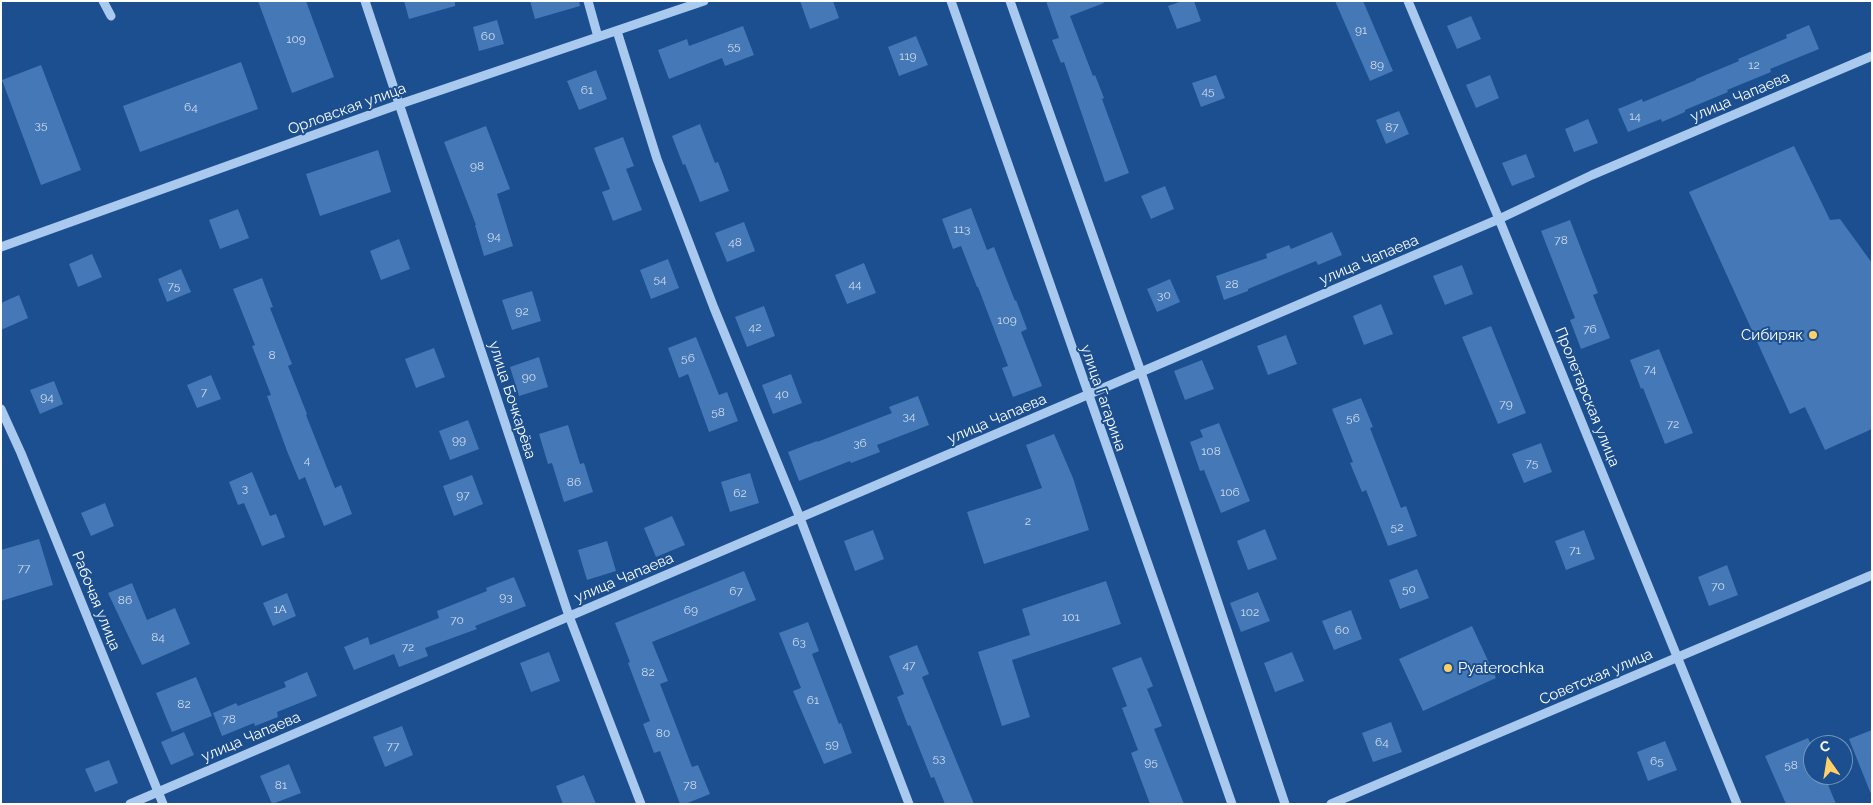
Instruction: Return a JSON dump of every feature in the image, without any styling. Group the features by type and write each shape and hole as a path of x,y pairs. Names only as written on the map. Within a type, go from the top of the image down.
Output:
{"street":[{"path":"103,1 111,16"},
{"name":"улица Бочкарёва","path":"365,1 569,616 641,804"},
{"path":"588,1 598,37"},
{"name":"Орловская улица","path":"1,247 400,104 704,1"},
{"name":"улица Гагарина","path":"950,1 1232,804"},
{"path":"1010,1 1141,372 1285,804"},
{"name":"Пролетарская улица","path":"1408,1 1499,219 1737,804"},
{"path":"617,31 657,159 714,308 800,518 909,804"},
{"name":"улица Чапаева","path":"130,804 1499,219 1592,175 1872,56"},
{"name":"Рабочая улица","path":"1,409 21,453 163,804"},
{"name":"Советская улица","path":"1331,804 1872,575"}],"building":[{"path":"258,1 306,1 334,77 292,93"},
{"path":"404,1 455,1 455,6 409,19"},
{"path":"530,1 579,1 580,6 535,19"},
{"path":"800,1 833,1 839,18 810,29"},
{"path":"1046,1 1103,1 1104,3 1070,16 1093,76 1095,75 1104,98 1102,99 1129,173 1105,182 1064,62 1061,63 1052,40 1059,38"},
{"path":"1182,1 1194,1 1201,21 1177,29 1168,6"},
{"path":"1335,1 1363,1 1393,71 1370,81"},
{"path":"1471,16 1481,39 1457,49 1447,26"},
{"path":"497,20 504,44 479,51 473,27"},
{"path":"1809,25 1819,49 1770,69 1771,72 1727,90 1728,92 1662,122 1661,119 1628,132 1618,109 1642,99 1643,102 1696,80 1787,38 1786,35"},
{"path":"743,26 754,55 725,66 722,58 669,79 658,50 687,39 689,46"},
{"path":"916,36 928,65 899,76 888,47"},
{"path":"241,62 258,109 140,152 123,106"},
{"path":"41,65 81,170 41,185 2,80"},
{"path":"596,70 607,99 579,110 567,81"},
{"path":"1216,75 1225,98 1201,107 1192,83"},
{"path":"1490,75 1499,98 1476,108 1466,85"},
{"path":"1399,111 1409,134 1386,144 1376,120"},
{"path":"1588,119 1598,143 1574,152 1565,129"},
{"path":"700,124 715,163 718,162 729,191 700,202 672,136"},
{"path":"486,126 510,189 497,194 513,246 484,256 476,225 444,142"},
{"path":"623,137 634,166 626,169 642,210 613,221 602,192 610,189 594,148"},
{"name":"Сибиряк","path":"1794,146 1830,220 1840,219 1872,263 1872,429 1825,450 1805,407 1790,414 1689,192"},
{"path":"378,150 391,192 320,216 306,174"},
{"path":"1526,154 1535,177 1512,186 1502,163"},
{"path":"1165,186 1174,209 1151,219 1141,196"},
{"path":"971,208 987,250 994,247 1016,300 1027,329 1021,332 1042,386 1013,397 1002,368 1008,366 978,287 961,246 953,249 942,219"},
{"path":"238,209 249,238 220,249 209,220"},
{"path":"1570,220 1598,293 1593,295 1610,338 1581,349 1570,320 1575,318 1541,231"},
{"path":"744,222 755,251 727,262 715,233"},
{"path":"1332,232 1342,255 1318,265 1316,261 1224,300 1216,276 1267,258 1266,254 1289,245 1291,249"},
{"path":"399,239 410,269 381,280 370,251"},
{"path":"92,254 102,277 78,287 69,264"},
{"path":"668,259 679,288 651,299 640,270"},
{"path":"864,263 876,293 847,304 835,275"},
{"path":"1462,265 1473,294 1445,305 1433,276"},
{"path":"181,269 191,292 167,302 158,279"},
{"path":"262,278 273,307 270,308 292,364 288,366 306,415 335,488 341,485 352,514 324,526 305,477 299,480 287,451 267,396 271,395 252,346 255,345 233,289"},
{"path":"1170,279 1180,302 1157,312 1147,289"},
{"path":"532,291 541,321 512,330 502,300"},
{"path":"19,295 28,318 1,330 1,303"},
{"path":"1381,304 1393,334 1364,345 1353,316"},
{"path":"764,306 775,336 747,347 735,317"},
{"path":"1491,326 1526,413 1498,424 1462,337"},
{"path":"1286,335 1297,364 1268,375 1257,346"},
{"path":"696,337 719,395 727,392 738,421 709,432 688,374 679,378 668,348"},
{"path":"434,348 445,377 416,388 405,359"},
{"path":"1659,349 1693,433 1665,444 1630,360"},
{"path":"539,357 548,387 519,396 510,367"},
{"path":"1202,360 1214,389 1185,400 1174,371"},
{"path":"791,374 802,403 773,414 762,385"},
{"path":"211,375 221,399 197,408 187,385"},
{"path":"54,381 63,404 40,414 30,390"},
{"path":"918,396 929,425 877,445 880,452 851,463 850,461 799,481 788,452 892,413 889,407"},
{"path":"1361,398 1373,427 1370,428 1401,508 1406,506 1417,536 1388,546 1366,490 1362,492 1350,463 1353,462 1332,409"},
{"path":"468,420 479,449 450,460 439,431"},
{"path":"1219,423 1250,501 1221,513 1204,470 1200,471 1190,442 1203,437 1200,430"},
{"path":"568,425 580,464 584,463 593,492 564,502 552,463 548,464 539,434"},
{"path":"1054,434 1073,478 1089,530 984,564 967,512 1042,488 1026,445"},
{"path":"1541,443 1552,472 1524,483 1512,454"},
{"path":"252,472 270,516 276,514 285,537 262,546 244,503 238,505 229,482"},
{"path":"750,473 759,503 730,512 721,482"},
{"path":"472,475 483,504 454,516 443,486"},
{"path":"105,503 114,526 91,536 81,513"},
{"path":"672,516 685,545 656,557 644,528"},
{"path":"1265,529 1277,559 1248,570 1237,541"},
{"path":"873,530 884,559 855,571 844,541"},
{"path":"1584,530 1595,559 1566,570 1555,541"},
{"path":"39,539 53,585 1,601 1,550"},
{"path":"607,541 616,571 587,580 578,550"},
{"path":"1727,565 1738,595 1709,606 1698,577"},
{"path":"1417,569 1429,598 1400,609 1389,580"},
{"path":"744,571 756,600 652,642 668,681 660,684 692,767 698,765 710,794 685,804 680,804 660,751 654,753 643,724 650,721 615,623"},
{"path":"514,577 526,606 475,626 477,629 425,648 428,656 399,667 394,654 354,670 344,647 368,637 370,645 439,618 437,611 487,591 486,588"},
{"path":"1106,581 1121,624 1012,660 1030,717 1002,726 978,652 1030,635 1022,609"},
{"path":"132,583 147,620 175,608 190,644 142,665 108,593"},
{"path":"1258,592 1270,621 1241,632 1230,603"},
{"path":"287,593 296,616 273,626 263,603"},
{"path":"1351,610 1362,639 1334,650 1322,621"},
{"path":"808,622 819,651 812,654 852,753 824,764 793,691 801,688 779,633"},
{"name":"Pyaterochka","path":"1472,626 1496,678 1423,711 1399,659"},
{"path":"917,645 929,674 922,677 974,804 945,804 934,777 931,778 897,697 904,694 889,656"},
{"path":"549,652 560,681 531,692 520,663"},
{"path":"1292,652 1304,681 1275,692 1264,663"},
{"path":"1141,657 1153,686 1147,689 1162,726 1154,729 1184,804 1150,804 1131,753 1138,750 1122,708 1127,706 1112,668"},
{"path":"307,672 317,696 277,712 278,717 255,726 254,723 222,736 213,713 236,703 238,706 286,687 284,682"},
{"path":"196,677 212,716 172,732 156,693"},
{"path":"1391,722 1402,752 1373,762 1362,733"},
{"path":"402,726 413,755 385,767 373,737"},
{"path":"1872,730 1872,794 1853,749 1853,737"},
{"path":"184,732 194,755 171,765 161,742"},
{"path":"1803,740 1803,785 1828,785 1836,804 1786,804 1765,756"},
{"path":"1665,741 1677,770 1648,781 1637,752"},
{"path":"109,760 118,783 95,792 85,769"},
{"path":"289,764 301,793 272,804 260,776"},
{"path":"584,775 596,804 563,804 556,786"}],"place":[{"name":"Сибиряк","path":"1813,335"},
{"name":"Pyaterochka","path":"1448,668"}]}
